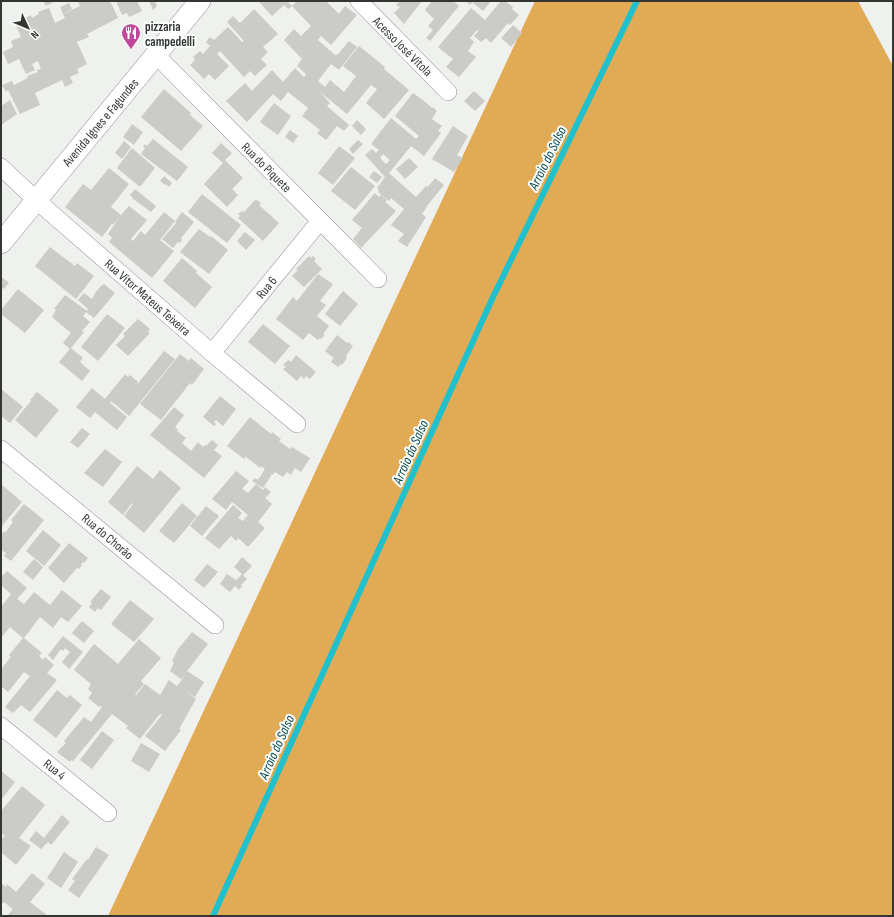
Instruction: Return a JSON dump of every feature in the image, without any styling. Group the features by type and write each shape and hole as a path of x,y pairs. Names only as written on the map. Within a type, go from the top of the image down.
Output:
{"street":[{"name":"Avenida Ignes e Fagundes","path":"1,243 200,1"},
{"name":"Acesso José Vitola","path":"359,1 448,92"},
{"name":"Rua do Piquete","path":"156,55 378,279"},
{"name":"Rua Vítor Mateus Teixeira","path":"1,167 36,200 212,353 297,424"},
{"name":"Rua 6","path":"212,353 320,221"},
{"name":"Rua do Chorão","path":"1,449 215,625"},
{"name":"Rua 4","path":"1,726 108,813"}],"shaded area":[{"path":"535,1 858,1 893,66 893,916 108,916"}],"building":[{"path":"43,1 56,1 46,6"},
{"path":"78,1 110,1 118,18 87,34 89,37 77,42 87,64 77,69 79,73 70,77 73,83 65,87 62,80 35,93 40,105 20,114 8,90 6,92 2,85 12,81 14,85 41,69 38,61 32,64 35,70 26,74 19,59 8,64 3,52 13,47 11,41 21,37 15,23 31,15 32,18 39,14 38,12 49,8 55,23 65,18 63,14 80,6"},
{"path":"116,1 137,1 142,11 129,17 127,13 122,15"},
{"path":"149,1 155,1 157,6 153,10"},
{"path":"258,1 287,1 292,6 288,9 284,5 272,16"},
{"path":"297,1 326,1 339,14 345,6 357,15 331,45 321,36 318,40 335,55 338,54 349,41 357,47 339,70 331,64 318,81 325,87 330,80 344,92 356,76 343,66 359,46 385,67 384,69 409,90 384,119 366,103 377,89 371,85 347,114 320,92 330,103 327,106 349,125 344,131 337,126 326,140 317,133 320,130 302,116 308,108 288,92 281,101 273,94 247,122 226,101 245,83 252,91 272,70 283,82 295,68 304,77 306,74 297,66 302,59 284,40 294,29 301,36 311,26 292,6"},
{"path":"400,1 422,1 404,24 394,13 400,7 396,5"},
{"path":"432,1 453,1 459,6 430,41 426,38 433,30 428,26 434,19 425,10"},
{"path":"466,1 491,1 483,11 472,2 470,5"},
{"path":"501,1 505,1 513,7 512,9 519,15 510,25 508,23 491,43 486,38 481,42 474,36 478,32 477,30 470,38 474,42 468,51 476,57 459,77 446,67 453,59 438,47 471,8 485,20"},
{"path":"69,3 72,9 63,14 60,7"},
{"path":"254,9 278,34 263,47 268,52 261,59 267,65 255,76 250,71 244,77 220,51 217,54 229,66 215,80 209,74 204,79 190,65 195,60 193,57 200,51 203,54 210,46 206,42 210,37 214,40 228,27 242,42 244,41 227,22 233,16 240,23"},
{"path":"513,25 522,33 511,47 501,38"},
{"path":"164,89 203,126 181,151 141,117"},
{"path":"474,91 485,101 475,111 464,101"},
{"path":"413,93 437,111 432,119 442,126 438,131 441,133 424,156 411,146 389,173 416,197 426,186 428,187 435,178 444,185 426,207 422,214 426,217 407,247 398,241 404,234 391,225 404,209 391,198 389,201 378,192 379,190 377,188 385,177 365,155 372,149 376,153 379,150 371,144 391,118 416,139 419,136 395,116","holes":["383,154 390,160 386,164 380,158"]},
{"path":"10,100 17,114 1,125 1,106"},
{"path":"274,103 291,116 278,135 260,122"},
{"path":"357,120 366,129 361,135 352,126"},
{"path":"132,124 143,132 134,145 123,137"},
{"path":"453,126 468,136 457,155 463,158 454,172 432,159"},
{"path":"290,130 298,136 293,143 285,137"},
{"path":"153,139 188,167 177,181 141,154 145,148 143,147 145,144 147,146"},
{"path":"358,140 363,144 353,154 349,149"},
{"path":"124,141 131,147 122,159 115,153"},
{"path":"221,143 232,153 225,160 243,178 232,189 238,195 227,207 204,184 223,163 212,153"},
{"path":"339,146 355,158 333,185 318,173"},
{"path":"132,148 155,168 140,187 117,168"},
{"path":"409,158 418,167 405,179 396,169"},
{"path":"351,167 375,186 355,210 331,191"},
{"path":"109,168 129,184 111,207 121,215 102,237 65,207 83,184 91,190"},
{"path":"374,171 382,177 377,183 369,177"},
{"path":"164,176 172,183 169,187 160,181"},
{"path":"135,189 156,206 151,212 132,198 130,195"},
{"path":"375,193 379,197 381,195 387,200 385,202 396,211 361,248 353,239 362,228 352,220"},
{"path":"202,194 241,225 227,243 188,212"},
{"path":"255,200 261,203 259,205 279,223 263,241 238,218 240,216 238,214 242,211 244,212"},
{"path":"129,206 147,220 131,239 133,241 141,231 145,235 164,212 175,221 160,240 174,251 152,278 109,242 112,238 108,234"},
{"path":"182,212 194,222 181,238 182,240 180,243 178,242 173,248 162,239 176,223 175,222"},
{"path":"199,229 210,237 211,236 228,250 209,274 180,252"},
{"path":"245,232 255,240 246,250 237,241"},
{"path":"50,247 75,266 77,263 94,276 76,299 35,266"},
{"path":"309,256 311,258 313,256 316,259 314,261 322,269 304,287 292,276 298,270 296,269"},
{"path":"182,258 212,287 195,308 163,281"},
{"path":"318,274 333,284 320,301 326,305 317,316 329,326 323,334 325,335 321,339 320,338 318,340 309,333 303,340 276,319 293,297 297,301"},
{"path":"3,278 9,283 4,289 1,287 1,280"},
{"path":"104,284 115,293 94,318 86,312 83,316 90,322 71,348 83,358 80,362 90,371 82,381 59,362 70,349 63,343 71,333 52,317 56,310 54,309 65,295 87,311 88,309 78,300 84,293 92,299 94,294"},
{"path":"18,289 44,310 25,333 1,314 1,310"},
{"path":"343,291 358,304 340,326 325,314"},
{"path":"107,314 125,328 98,361 81,347"},
{"path":"138,319 150,329 148,332 150,333 128,356 116,345 125,336 123,334"},
{"path":"263,324 290,346 275,364 248,342"},
{"path":"337,335 353,346 342,365 341,364 338,367 331,362 334,358 325,351"},
{"path":"164,351 175,359 129,416 111,401 110,403 127,417 117,430 95,412 90,418 76,407 92,388 105,399 125,374 128,377 130,375 138,382 136,386"},
{"path":"180,354 189,361 191,358 204,369 192,385 190,383 161,420 140,404"},
{"path":"296,355 316,372 310,379 306,376 304,379 301,376 297,381 283,369 286,367 283,365 288,360 291,362"},
{"path":"1,389 23,407 10,423 1,416"},
{"path":"37,392 59,410 36,438 15,420"},
{"path":"220,396 236,409 223,426 216,420 214,422 216,424 214,426 203,417"},
{"path":"174,407 184,415 175,427 178,430 177,431 186,438 182,443 191,451 198,442 203,447 212,440 218,445 214,450 222,456 204,478 150,435"},
{"path":"250,417 271,434 272,432 281,439 279,441 290,449 292,447 310,458 301,472 295,468 291,475 287,472 283,477 275,472 263,488 252,481 255,478 258,480 265,469 261,466 260,468 246,457 249,452 244,459 227,446"},
{"path":"82,428 90,434 78,448 70,442"},
{"path":"105,449 122,462 103,487 84,473"},
{"path":"137,466 153,479 160,470 181,488 144,533 124,516 133,504 132,503 123,515 108,502"},
{"path":"236,471 249,481 242,489 248,493 256,484 263,490 265,487 271,492 265,498 272,504 258,522 265,528 248,547 238,538 236,541 231,536 219,549 205,538 233,505 242,513 238,518 243,521 248,515 232,502 226,510 212,499"},
{"path":"1,484 22,502 1,527"},
{"path":"182,503 197,516 174,543 159,531"},
{"path":"24,504 44,520 11,561 4,556 6,553 1,550 1,535 4,531 5,533 13,522 11,520"},
{"path":"206,506 219,516 202,536 190,526"},
{"path":"43,530 61,545 44,566 26,551"},
{"path":"69,543 88,558 64,583 48,568"},
{"path":"242,557 252,566 243,575 247,579 241,585 242,586 239,590 235,586 230,592 220,584 227,574 236,580 242,574 234,567"},
{"path":"34,559 43,567 33,580 23,572"},
{"path":"207,564 218,572 204,588 194,580"},
{"path":"7,571 27,588 17,599 24,604 34,592 50,605 62,590 82,606 68,622 61,617 53,628 40,617 24,638 42,653 39,656 43,660 45,657 54,665 47,673 57,680 30,712 21,705 13,713 5,707 30,676 24,672 8,692 1,686 1,669 11,657 9,655 23,638 10,627 1,638 1,607 11,594 1,585 1,577"},
{"path":"101,589 111,597 101,610 98,608 95,612 89,607 92,603 90,602"},
{"path":"130,600 154,619 134,642 111,624"},
{"path":"82,621 94,631 84,643 72,633"},
{"path":"192,632 208,644 187,671 204,682 195,697 186,691 196,699 179,729 181,730 165,751 145,736 162,715 160,714 140,739 126,728 128,726 112,714 73,761 71,760 70,762 57,752 66,743 64,741 84,717 91,722 102,707 99,707 88,698 92,693 88,689 91,684 74,670 94,644 118,664 139,639 161,658 141,681 144,684 135,694 136,695 145,684 160,695 169,680 177,686 186,674 181,679 170,671 174,663 172,661 178,649"},
{"path":"63,636 83,652 69,669 62,662 70,652 65,648 63,651 61,649 53,660 48,655"},
{"path":"57,690 67,698 70,695 82,705 56,738 33,720"},
{"path":"102,731 114,740 92,769 80,760"},
{"path":"141,743 160,754 149,772 131,761"},
{"path":"1,771 15,782 1,800"},
{"path":"22,786 45,805 19,838 31,846 16,865 1,852 1,840 5,836 1,833 1,828 3,826 1,825 1,811"},
{"path":"62,815 70,822 51,845 48,842 41,849 29,840 36,831 44,838"},
{"path":"96,847 109,855 79,898 68,890 75,881 72,879 87,859 88,860"},
{"path":"64,852 78,862 61,888 47,878"},
{"path":"32,873 45,884 30,902 48,916 7,916 13,909 4,902 2,904 1,903 1,883 6,887 7,884 16,892"}],"waterway":[{"name":"Arroio do Salso","path":"213,916 493,297 637,1"}],"place":[{"name":"pizzaria campedelli","path":"131,50"}]}
